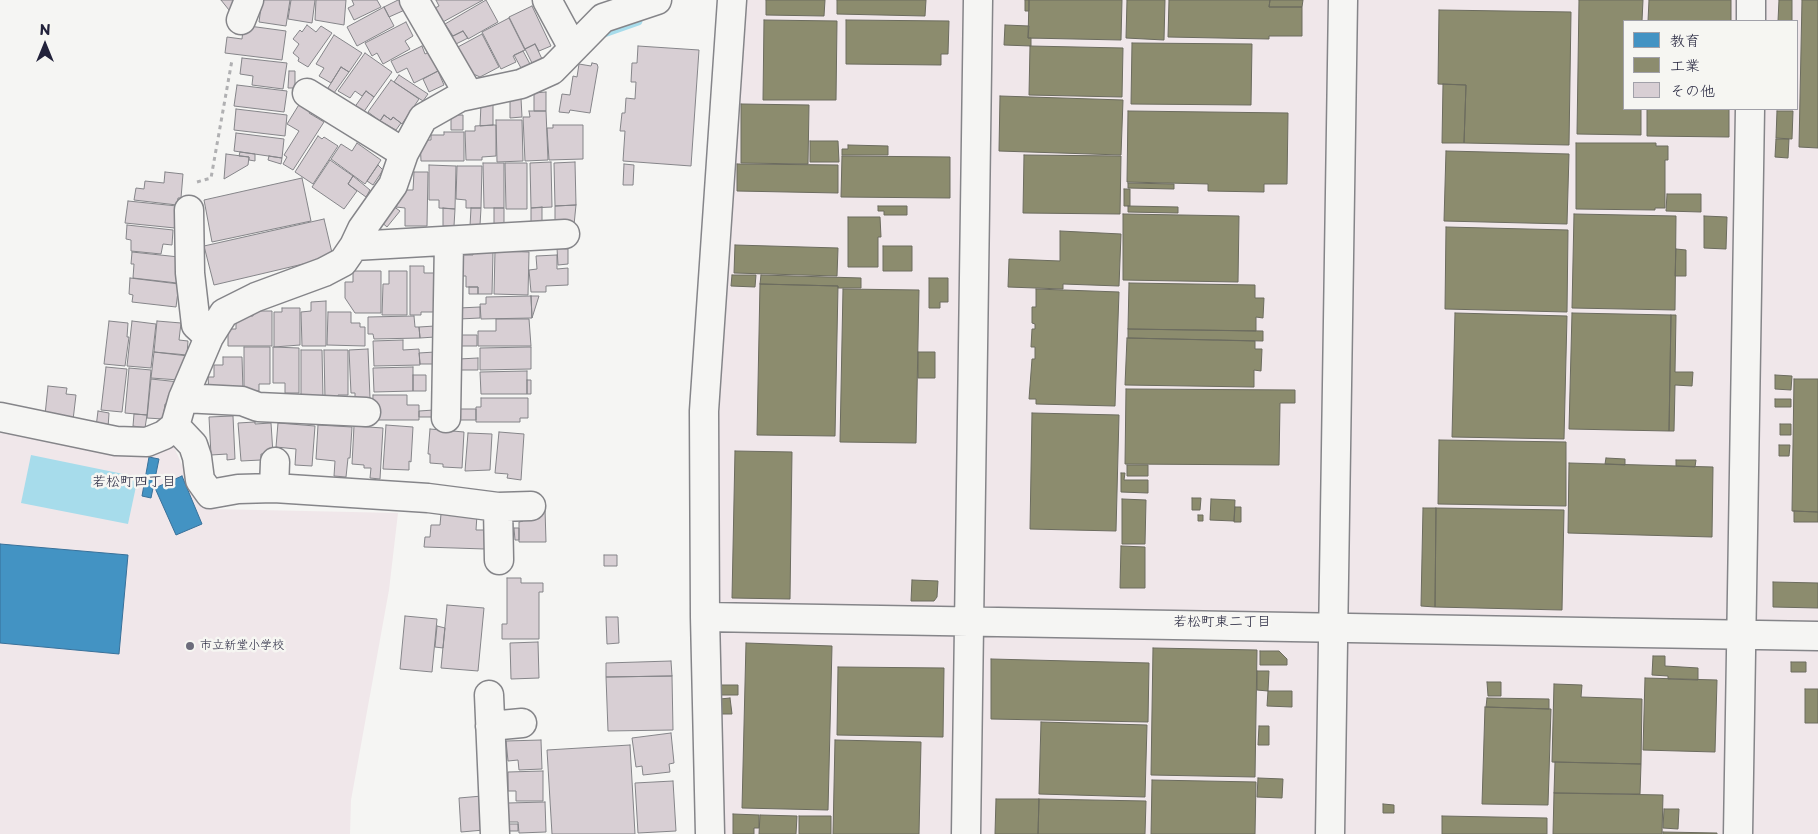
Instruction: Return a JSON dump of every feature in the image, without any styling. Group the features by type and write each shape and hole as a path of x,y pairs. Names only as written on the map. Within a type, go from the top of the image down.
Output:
{"street":[{"path":"414,0 469,96"},
{"path":"547,0 573,48"},
{"path":"0,417 116,441 147,442 164,435 175,426 183,398 199,365 209,337 224,313 256,297 324,272 343,262 354,246 362,229 392,185 404,153 423,118 460,97 521,84 552,70 603,18 656,0"},
{"path":"710,834 705,617 704,411 732,0"},
{"path":"966,834 978,0"},
{"path":"1330,834 1343,0"},
{"path":"1751,0 1751,20"},
{"path":"308,93 404,153"},
{"path":"1738,834 1750,110"},
{"path":"189,210 190,273 196,325 209,337"},
{"path":"354,246 565,234"},
{"path":"446,418 450,241"},
{"path":"183,398 242,401 258,407 366,412"},
{"path":"175,426 193,445 197,457 200,480 210,494 238,490 275,475 498,507 530,506"},
{"path":"498,507 499,560"},
{"path":"705,617 1818,636"},
{"path":"489,695 496,834"},
{"path":"490,726 522,723"}],"path":[{"path":"189,210 194,183 211,178 232,60"}],"shaded area":[{"path":"743,0 1818,0 1818,834 715,834 713,403"},
{"name":"市立新堂小学校","path":"0,429 121,455 174,447 192,487 213,509 398,513 389,590 351,800 350,834 0,834"}],"water":[{"path":"31,455 138,477 128,524 21,503"}],"building: 教育":[{"path":"149,457 159,459 151,498 142,496"},
{"path":"182,476 202,524 176,535 155,488"},
{"path":"0,544 128,555 119,654 0,643"}],"building: 工業":[{"path":"766,0 825,0 824,16 766,15"},
{"path":"837,0 926,0 925,16 837,14"},
{"path":"1025,0 1029,0 1029,11 1025,11"},
{"path":"1029,0 1122,0 1121,40 1028,38"},
{"path":"1127,0 1165,0 1164,40 1126,38"},
{"path":"1169,0 1270,0 1269,7 1302,7 1302,36 1269,36 1269,39 1168,37"},
{"path":"1270,0 1303,0 1302,7 1269,7"},
{"path":"1579,0 1643,0 1642,20 1623,20 1623,110 1641,110 1641,135 1577,134"},
{"path":"1649,0 1731,0 1731,20 1648,20"},
{"path":"1779,0 1792,0 1792,20 1778,20"},
{"path":"1802,0 1818,0 1818,148 1799,147"},
{"path":"1439,10 1571,12 1569,145 1464,143 1466,85 1438,84"},
{"path":"764,20 837,21 836,100 763,100"},
{"path":"846,20 949,21 948,54 941,54 941,65 846,64"},
{"path":"1005,25 1029,26 1028,38 1031,38 1031,46 1004,45"},
{"path":"1132,43 1252,44 1251,105 1131,104"},
{"path":"1030,46 1123,48 1122,97 1029,95"},
{"path":"1443,84 1466,85 1464,143 1442,143"},
{"path":"1000,96 1123,100 1121,155 999,151"},
{"path":"741,104 809,105 808,164 741,163"},
{"path":"1647,110 1729,110 1729,137 1647,136"},
{"path":"1128,111 1288,113 1287,184 1264,184 1264,192 1208,191 1208,184 1127,182"},
{"path":"1777,111 1793,111 1792,139 1776,138"},
{"path":"1776,139 1789,139 1788,158 1775,157"},
{"path":"810,141 838,141 839,162 810,162"},
{"path":"1576,143 1656,143 1656,146 1668,146 1668,160 1665,160 1665,208 1655,208 1655,210 1576,209"},
{"path":"848,145 888,146 888,155 842,155 842,149 848,149"},
{"path":"1446,151 1569,154 1567,224 1444,221"},
{"path":"1024,155 1121,156 1120,214 1023,213"},
{"path":"842,156 950,157 950,198 841,197"},
{"path":"737,164 838,165 838,193 737,191"},
{"path":"1128,183 1174,184 1174,189 1128,188"},
{"path":"1124,189 1130,189 1130,206 1124,206"},
{"path":"1667,194 1701,194 1701,212 1666,211"},
{"path":"878,206 907,206 907,215 884,215 884,211 878,211"},
{"path":"1128,206 1178,207 1178,213 1128,212"},
{"path":"1123,214 1239,216 1238,282 1123,280"},
{"path":"1574,214 1676,216 1675,310 1572,308"},
{"path":"1704,216 1727,217 1726,249 1704,248"},
{"path":"848,217 880,217 881,237 878,237 878,267 848,267"},
{"path":"1446,227 1568,230 1567,312 1445,309"},
{"path":"1060,231 1121,234 1119,286 1063,284 1063,289 1008,287 1009,259 1060,261"},
{"path":"735,245 838,248 837,276 734,273"},
{"path":"883,246 912,246 912,271 883,271"},
{"path":"1676,249 1686,250 1686,276 1675,276"},
{"path":"732,275 756,275 755,287 731,286"},
{"path":"761,275 861,278 861,288 760,284"},
{"path":"929,278 948,278 948,302 940,302 940,308 929,308"},
{"path":"1129,283 1255,285 1255,298 1264,298 1263,318 1256,317 1256,331 1128,329"},
{"path":"760,284 838,286 835,436 757,435"},
{"path":"843,289 919,290 916,443 840,442"},
{"path":"1036,289 1119,292 1115,406 1036,404 1036,399 1029,399 1032,359 1035,359 1035,347 1031,347 1032,329 1035,329 1035,324 1032,323 1032,307 1036,307"},
{"path":"1455,313 1567,316 1564,439 1452,437"},
{"path":"1572,313 1671,315 1669,431 1569,429"},
{"path":"1671,315 1676,315 1675,372 1693,372 1692,386 1675,385 1674,431 1669,431"},
{"path":"1128,329 1263,331 1263,341 1128,338"},
{"path":"1127,338 1255,341 1255,349 1262,349 1261,371 1254,370 1254,387 1125,385"},
{"path":"918,352 935,352 935,378 918,378"},
{"path":"1775,375 1792,376 1791,390 1775,389"},
{"path":"1794,379 1818,379 1818,512 1792,511"},
{"path":"1126,389 1295,390 1295,403 1280,403 1279,465 1125,464"},
{"path":"1775,399 1791,399 1791,407 1775,407"},
{"path":"1032,413 1119,415 1116,531 1030,529"},
{"path":"1780,424 1791,424 1791,435 1780,435"},
{"path":"1439,440 1566,442 1566,506 1438,504"},
{"path":"1779,445 1790,445 1789,456 1779,456"},
{"path":"735,451 792,452 790,599 732,598"},
{"path":"1606,458 1625,459 1625,465 1605,464"},
{"path":"1676,460 1696,460 1695,467 1676,466"},
{"path":"1569,463 1713,467 1712,537 1568,533"},
{"path":"1127,465 1148,465 1148,476 1127,476"},
{"path":"1121,473 1125,473 1124,480 1148,480 1148,493 1121,492"},
{"path":"1192,498 1201,498 1200,510 1192,510"},
{"path":"1122,499 1146,500 1145,544 1122,544"},
{"path":"1211,499 1235,500 1234,521 1210,520"},
{"path":"1235,507 1241,507 1241,522 1234,522"},
{"path":"1423,508 1436,508 1435,607 1421,606"},
{"path":"1436,508 1564,510 1562,610 1435,607"},
{"path":"1794,511 1818,512 1818,522 1794,522"},
{"path":"1198,515 1203,515 1203,521 1198,521"},
{"path":"1121,546 1145,547 1145,588 1120,588"},
{"path":"912,580 938,581 937,597 934,601 911,601"},
{"path":"1773,582 1818,583 1818,608 1773,607"},
{"path":"746,643 832,646 828,810 742,808"},
{"path":"1153,648 1257,650 1255,777 1151,775"},
{"path":"1260,651 1279,651 1287,659 1287,665 1260,665"},
{"path":"1653,656 1665,656 1665,666 1698,668 1698,680 1668,679 1668,676 1652,675"},
{"path":"991,659 1149,663 1148,722 991,719"},
{"path":"1791,662 1806,662 1806,672 1791,672"},
{"path":"838,667 944,668 943,737 837,735"},
{"path":"1257,671 1269,671 1268,691 1257,690"},
{"path":"1645,678 1717,680 1715,752 1643,750"},
{"path":"1487,682 1501,682 1501,696 1488,696"},
{"path":"1554,684 1582,685 1581,697 1642,699 1641,764 1552,762"},
{"path":"720,685 738,685 738,695 720,695"},
{"path":"1805,689 1818,689 1818,723 1805,723"},
{"path":"1268,691 1292,691 1292,707 1267,706"},
{"path":"730,698 732,714 721,714 720,699"},
{"path":"1487,698 1549,699 1549,709 1486,707"},
{"path":"1485,707 1551,709 1548,805 1482,804"},
{"path":"1041,722 1147,725 1145,797 1039,794"},
{"path":"1259,726 1269,726 1269,745 1258,745"},
{"path":"835,740 921,742 919,834 833,834"},
{"path":"1555,762 1641,764 1640,794 1554,793"},
{"path":"1258,778 1283,779 1282,798 1257,797"},
{"path":"1152,780 1256,782 1255,834 1151,834"},
{"path":"1554,793 1663,795 1662,834 1553,834"},
{"path":"996,799 1039,799 1038,834 995,834"},
{"path":"1039,799 1146,801 1145,834 1038,834"},
{"path":"1383,804 1394,805 1394,813 1383,813"},
{"path":"1664,809 1679,809 1678,829 1663,828"},
{"path":"733,814 759,815 759,828 754,828 754,834 733,834"},
{"path":"760,815 797,816 796,834 759,834"},
{"path":"799,816 831,816 831,834 799,834"},
{"path":"1442,816 1547,818 1547,834 1442,834"},
{"path":"1663,832 1717,833 1717,834 1663,834"}],"building: その他":[{"path":"221,0 243,0 229,10"},
{"path":"262,0 290,0 286,26 259,22"},
{"path":"291,0 315,0 312,23 288,19"},
{"path":"316,0 346,0 344,25 315,20"},
{"path":"352,0 377,0 381,7 354,20 348,8 354,5"},
{"path":"402,0 407,9 389,17 384,7"},
{"path":"436,0 483,0 441,23 433,9 439,6"},
{"path":"486,0 498,22 468,39 463,31 453,36 445,24"},
{"path":"532,6 551,46 539,51 535,44 525,49 509,17"},
{"path":"384,7 394,26 357,46 347,27"},
{"path":"509,18 525,50 513,56 516,62 501,69 482,32"},
{"path":"406,22 413,36 405,41 410,49 383,64 377,53 372,56 365,43"},
{"path":"307,25 316,32 321,26 332,33 308,67 298,61 299,58 293,53 299,44 293,39"},
{"path":"249,26 286,31 282,60 225,53 227,37 242,39 243,30"},
{"path":"463,31 468,38 454,45 449,36"},
{"path":"482,34 499,67 480,77 469,72 456,48"},
{"path":"334,35 362,53 349,72 341,67 331,83 319,76 324,68 316,64"},
{"path":"535,44 542,59 532,63 525,49"},
{"path":"422,46 425,54 429,52 438,71 414,83 407,68 397,73 391,61"},
{"path":"638,46 699,50 691,166 623,161 625,131 620,131 622,113 625,113 626,98 635,99 636,82 631,82 632,63 637,63"},
{"path":"523,51 530,64 521,68 514,55"},
{"path":"365,53 392,72 374,97 366,91 362,96 355,91 350,98 338,91"},
{"path":"242,58 287,63 283,89 252,85 253,76 240,74"},
{"path":"592,63 597,64 598,67 590,113 570,110 569,113 559,112 562,94 570,95 573,76 577,77 579,64 591,66"},
{"path":"341,67 349,72 334,93 328,88"},
{"path":"289,71 295,71 295,88 288,88"},
{"path":"438,71 444,85 429,92 423,79"},
{"path":"399,75 428,94 423,101 394,82"},
{"path":"391,80 419,99 402,124 393,117 391,120 384,115 380,121 368,112"},
{"path":"237,85 287,91 284,112 234,106"},
{"path":"366,91 374,97 363,113 354,108"},
{"path":"546,92 546,111 534,111 534,93"},
{"path":"521,98 522,117 510,118 510,100"},
{"path":"300,103 311,110 309,113 324,122 293,170 283,164 287,157 284,155 299,131 287,124"},
{"path":"481,104 493,104 493,125 480,126"},
{"path":"236,109 287,115 285,136 234,130"},
{"path":"529,111 546,111 548,160 525,161 523,117 530,117"},
{"path":"384,115 391,120 393,117 401,123 396,130 380,121"},
{"path":"451,115 463,115 463,130 451,130"},
{"path":"496,120 522,120 523,161 497,162"},
{"path":"496,125 496,156 482,157 482,160 466,160 465,131 475,131 475,126"},
{"path":"553,125 583,125 583,159 549,160 547,128 553,128"},
{"path":"444,132 464,132 464,161 421,161 420,140 431,140 431,135 444,135"},
{"path":"236,133 284,139 282,158 234,151"},
{"path":"318,136 322,139 324,137 338,146 313,184 295,172"},
{"path":"357,143 381,160 365,184 331,159 341,144 352,151"},
{"path":"240,152 255,154 255,161 249,160 249,157 239,156"},
{"path":"226,154 249,157 248,165 224,179"},
{"path":"269,156 282,158 281,164 268,160"},
{"path":"330,160 353,176 348,184 357,191 344,209 312,187"},
{"path":"551,162 552,207 531,208 530,163"},
{"path":"575,162 576,205 555,206 554,163"},
{"path":"483,163 504,163 504,208 484,208"},
{"path":"505,163 527,163 527,209 506,209"},
{"path":"624,164 634,165 633,185 623,185"},
{"path":"378,165 383,170 373,185 367,181"},
{"path":"429,165 456,166 455,209 439,208 439,200 429,200"},
{"path":"457,166 482,166 481,208 466,208 466,200 456,199"},
{"path":"165,172 183,174 181,198 178,198 177,205 134,200 136,188 144,189 145,181 164,183"},
{"path":"414,172 428,172 427,226 405,226 405,208 396,207 405,190 413,190"},
{"path":"353,176 370,190 366,197 348,184"},
{"path":"302,178 311,221 212,242 204,200"},
{"path":"128,201 177,206 175,228 125,223"},
{"path":"576,205 574,225 563,224 563,220 555,220 555,206"},
{"path":"393,206 400,211 387,227 380,221"},
{"path":"542,207 542,225 531,225 531,208"},
{"path":"443,208 455,209 454,226 443,226"},
{"path":"471,208 481,208 480,225 470,226"},
{"path":"494,208 504,208 504,225 494,226"},
{"path":"324,219 333,257 214,285 204,246"},
{"path":"127,225 173,230 172,245 163,244 161,254 131,251 131,240 126,239"},
{"path":"557,248 568,249 568,264 558,265"},
{"path":"495,251 529,252 528,295 494,294"},
{"path":"132,252 179,257 177,283 133,278 134,264 131,264"},
{"path":"473,252 493,252 492,294 478,294 478,287 466,287 466,276 461,276 461,255 473,255"},
{"path":"557,255 557,269 568,268 568,285 546,286 546,292 531,292 529,270 537,269 536,256"},
{"path":"410,266 424,266 424,273 435,273 435,312 421,312 421,315 410,315"},
{"path":"353,271 381,271 381,313 355,313 345,298 345,282 353,282"},
{"path":"389,271 407,271 407,315 382,315 383,284 389,284"},
{"path":"130,278 179,284 176,307 132,302 133,295 129,294"},
{"path":"469,287 478,287 478,294 469,294"},
{"path":"531,296 539,296 532,318"},
{"path":"531,296 532,318 481,319 480,304 486,304 486,297"},
{"path":"326,301 326,346 302,346 301,312 311,311 311,302"},
{"path":"480,307 480,318 459,319 459,308"},
{"path":"282,308 300,308 300,345 274,347 274,312 282,312"},
{"path":"253,311 272,311 272,346 228,346 228,329 236,329 236,316 253,316"},
{"path":"328,312 351,312 351,323 360,323 360,327 365,327 365,346 327,345"},
{"path":"414,316 415,327 419,327 420,338 374,339 373,334 368,334 368,317"},
{"path":"496,319 529,319 531,346 478,346 478,331 496,331"},
{"path":"109,321 128,323 127,337 129,337 125,366 104,364"},
{"path":"132,321 156,324 151,368 127,366"},
{"path":"157,321 181,323 179,340 188,341 187,355 154,352"},
{"path":"435,326 435,337 420,338 419,327"},
{"path":"459,335 477,335 477,346 459,346"},
{"path":"403,340 403,350 419,349 420,365 374,366 373,341"},
{"path":"244,347 270,347 270,384 259,384 259,391 244,391"},
{"path":"273,347 299,348 299,393 285,393 285,383 273,383"},
{"path":"531,347 531,369 480,370 480,348"},
{"path":"368,349 370,398 355,398 355,393 351,393 349,350"},
{"path":"301,350 322,350 323,398 309,398 309,395 301,395"},
{"path":"324,350 348,350 348,395 338,395 338,399 325,399"},
{"path":"154,352 188,356 187,370 179,370 179,380 151,378"},
{"path":"435,352 435,364 420,364 419,353"},
{"path":"223,357 242,357 243,391 209,392 208,377 214,377 214,365 223,365"},
{"path":"478,358 478,370 459,370 459,359"},
{"path":"106,367 127,369 122,412 101,410"},
{"path":"413,367 413,391 374,392 373,368"},
{"path":"129,368 151,370 147,415 125,413"},
{"path":"527,371 527,394 481,394 480,372"},
{"path":"413,375 426,375 426,391 413,391"},
{"path":"151,379 179,382 172,405 165,404 163,419 147,418"},
{"path":"527,380 531,380 531,394 527,394"},
{"path":"48,386 67,388 66,394 76,395 73,420 45,415"},
{"path":"373,395 407,395 407,405 419,405 419,420 372,420"},
{"path":"481,398 528,398 528,418 520,418 520,422 476,422 476,407 481,407"},
{"path":"459,409 476,409 476,420 459,420"},
{"path":"434,410 434,417 419,417 419,411"},
{"path":"98,411 109,413 108,428 96,427"},
{"path":"134,414 147,415 145,428 133,426"},
{"path":"233,416 235,459 227,460 227,454 211,455 209,417"},
{"path":"255,422 255,424 271,423 273,454 261,454 261,460 241,461 238,423"},
{"path":"278,423 315,426 312,466 295,465 296,449 276,447"},
{"path":"318,425 352,427 350,458 348,458 346,477 334,476 335,461 316,459"},
{"path":"386,425 413,427 409,470 383,469"},
{"path":"354,426 383,428 380,479 370,478 371,468 352,464"},
{"path":"430,429 464,432 462,468 443,467 443,464 430,463 430,454 428,454"},
{"path":"499,432 524,434 521,480 507,478 508,474 495,473"},
{"path":"468,433 492,434 490,470 465,471"},
{"path":"531,509 545,509 546,542 519,542 519,522 523,521 523,518"},
{"path":"441,514 477,515 476,530 486,530 485,549 424,547 425,537 430,537 431,525 440,525"},
{"path":"514,528 519,528 519,540 515,540"},
{"path":"604,555 617,555 617,566 604,566"},
{"path":"507,578 521,578 521,583 543,583 543,592 539,592 539,639 502,639 502,624 507,624"},
{"path":"447,605 484,608 478,671 441,668"},
{"path":"405,616 437,619 432,672 400,669"},
{"path":"606,617 618,617 619,643 607,644"},
{"path":"437,626 445,628 443,648 435,647"},
{"path":"538,642 539,678 511,679 510,643"},
{"path":"671,661 672,676 606,677 606,663"},
{"path":"672,676 673,730 608,731 606,677"},
{"path":"671,733 674,763 669,764 670,772 643,775 642,766 636,767 632,738"},
{"path":"541,740 542,769 519,770 518,760 508,761 506,741"},
{"path":"630,745 635,834 552,834 547,750"},
{"path":"543,771 543,801 516,801 516,791 508,791 508,772"},
{"path":"673,781 676,831 638,833 635,783"},
{"path":"482,796 484,830 461,832 459,798"},
{"path":"545,802 546,832 519,833 518,822 509,822 508,803"},
{"path":"509,824 518,824 518,831 509,831"}],"waterway":[{"path":"599,37 601,34 638,21"}],"place":[{"name":"市立新堂小学校","path":"190,646"}],"district":[{"name":"若松町四丁目","path":"134,482"},
{"name":"若松町東二丁目","path":"1222,622"}]}
